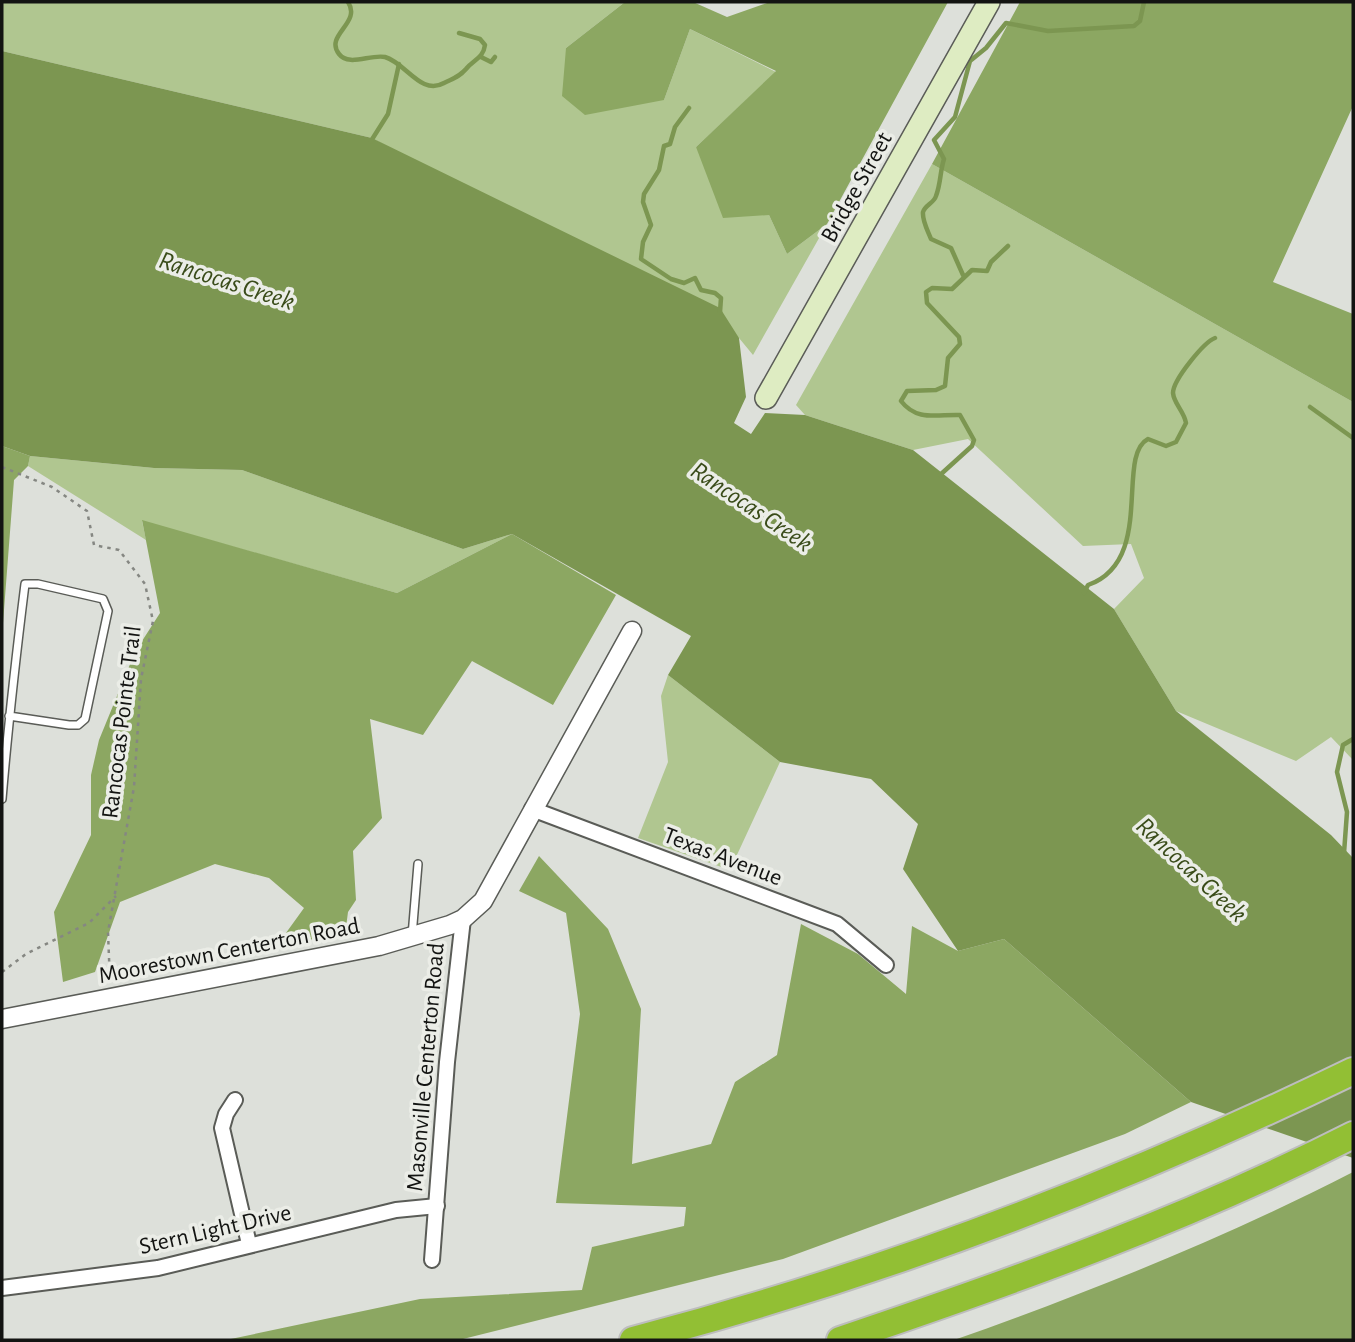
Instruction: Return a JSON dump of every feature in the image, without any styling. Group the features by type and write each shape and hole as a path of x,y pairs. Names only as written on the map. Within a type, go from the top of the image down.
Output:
{"highway":[{"path":"634,1340 798,1294 962,1238 1226,1132 1353,1071"},
{"path":"840,1340 1074,1258 1190,1211 1353,1135"}],"main road":[{"name":"Bridge Street","path":"766,398 989,2"}],"street":[{"name":"Masonville Centerton Road","path":"432,1260 447,1062 463,919 483,901 632,631"},
{"name":"Texas Avenue","path":"532,809 837,924 886,965"},
{"name":"Moorestown Centerton Road","path":"2,1019 379,946 463,919"},
{"path":"235,1100 226,1114 222,1128 223,1141 249,1244"},
{"name":"Stern Light Drive","path":"2,1288 158,1268 396,1210 437,1206"}],"lane":[{"path":"2,799 9,716 24,584 38,584 103,599 108,611 85,719 78,725 69,725 9,716"},
{"path":"412,937 418,864"}],"path":[{"name":"Rancocas Pointe Trail","path":"2,467 52,487 87,511 94,545 119,550 145,584 153,621 141,679 134,787 108,932 111,997"},
{"path":"2,972 26,954 89,923 116,896"}],"shaded area":[{"path":"2,2 625,2 566,48 664,100 690,29 776,72 696,147 769,215 787,254 827,224 753,355 739,338 372,138 2,51"},
{"path":"625,2 693,2 727,17 770,2 948,2 827,224 787,254 769,215 723,218 696,147 776,71 690,29 664,100 585,115 562,96 566,48"},
{"path":"1020,2 1353,2 1353,106 1273,282 1353,314 1353,402 932,164"},
{"path":"932,164 1353,402 1353,760 1331,737 1296,761 1176,711 1114,609 1144,578 1131,544 1083,546 968,439 913,450 805,415 796,405"},
{"path":"2,446 30,456 28,466 14,480 2,636"},
{"path":"30,456 154,468 242,470 463,549 512,534 397,593 142,521 146,540 28,466"},
{"path":"142,520 397,593 512,534 616,595 553,705 472,661 423,735 370,719 382,818 353,851 356,900 348,912 345,935 278,944 304,908 269,878 215,864 120,902 95,972 63,982 54,912 91,835 91,775 99,740 135,652 160,613"},
{"path":"668,675 780,762 730,870 638,838 668,762 661,696"},
{"path":"539,856 608,929 641,1009 632,1164 711,1144 735,1082 777,1055 801,924 858,954 906,994 912,926 958,951 1004,939 1191,1102 1125,1134 783,1259 459,1340 226,1340 420,1299 582,1290 592,1247 684,1226 686,1207 556,1203 580,1014 566,913 519,891"},
{"path":"1353,1172 1353,1340 954,1340 1156,1263"}],"water":[{"name":"Rancocas Creek","path":"2,51 372,138 720,308 739,338 746,397 734,423 751,434 765,413 805,415 913,450 1114,609 1176,711 1331,835 1353,858 1353,1158 1191,1102 1004,939 958,951 903,869 918,824 871,779 780,762 668,675 691,636 512,534 463,549 242,470 154,468 30,456 2,446"}],"waterway":[{"path":"348,2 350,16 336,41 339,54 348,60 385,57 428,85 436,86 456,77 482,53 485,45 480,39 459,33"},
{"path":"963,275 951,248 931,239 923,212 936,196 944,159 934,140 955,117 970,61 986,48 1006,23 1048,31 1134,26 1140,21 1144,2"},
{"path":"481,57 491,62 495,57"},
{"path":"371,141 388,114 399,64"},
{"path":"689,108 675,127 670,144 664,146 659,170 644,194 643,202 651,225 643,242 641,259 671,279 684,283 695,278 701,290 715,293 721,298 720,312"},
{"path":"940,475 972,446 974,440 960,415 921,414 907,408 901,401 907,391 936,390 945,386 948,358 960,344 959,337 927,303 926,292 932,288 952,289 972,270 987,271 991,262 1008,246"},
{"path":"1084,593 1088,585 1109,573 1121,554 1128,533 1134,466 1139,449 1148,439 1166,446 1176,442 1186,423 1174,397 1174,387 1190,362 1215,338"},
{"path":"1310,407 1353,438"},
{"path":"1344,853 1347,812 1337,772 1343,745 1353,739"}]}
